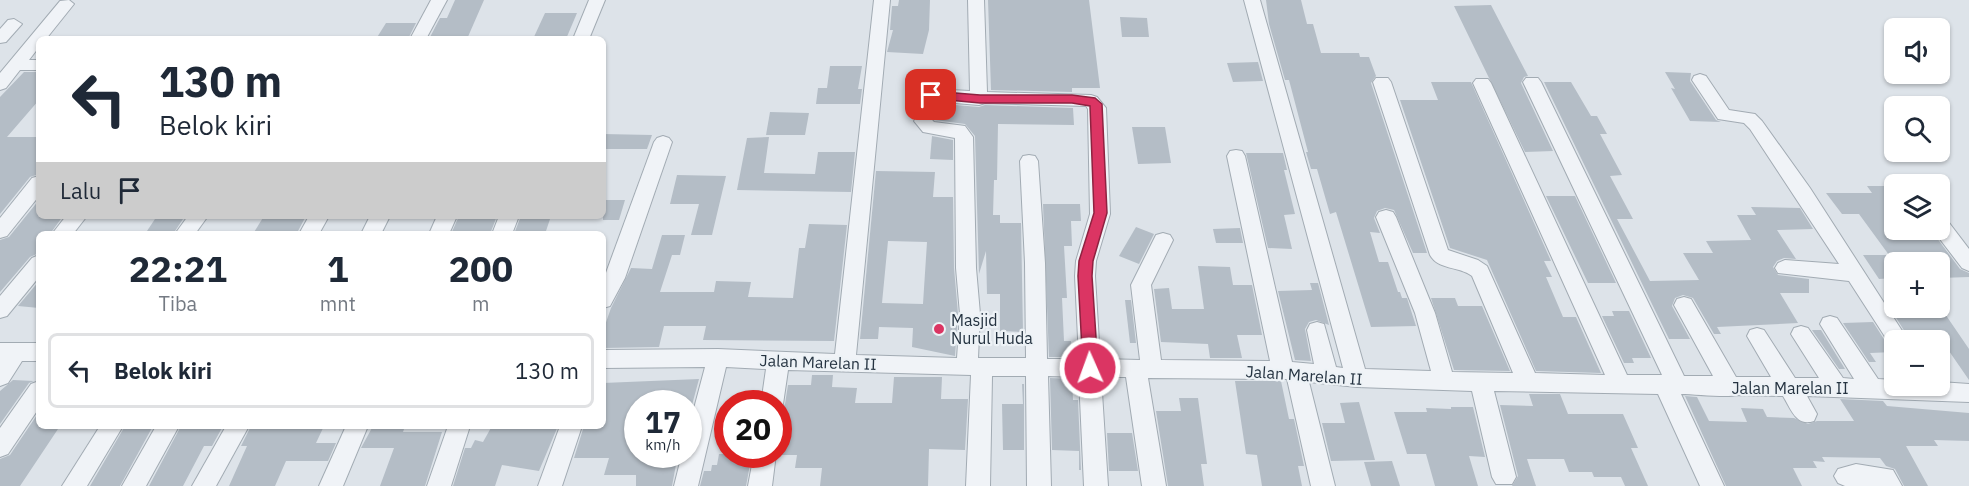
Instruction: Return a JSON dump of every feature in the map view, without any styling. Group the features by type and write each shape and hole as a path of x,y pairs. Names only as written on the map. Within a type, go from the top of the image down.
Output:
{"street":[{"path":"420,36 439,0"},
{"path":"582,36 597,0"},
{"path":"845,363 882,0"},
{"path":"976,0 980,99"},
{"path":"1252,0 1357,378"},
{"path":"39,36 66,4"},
{"path":"0,38 14,24"},
{"path":"0,84 36,40"},
{"path":"15,65 36,65"},
{"path":"1700,80 1724,115 1752,120 1803,193 1891,330"},
{"path":"1382,82 1440,255 1445,259 1470,264 1480,271 1528,382"},
{"path":"1532,82 1672,386 1712,486"},
{"path":"1482,83 1620,384"},
{"path":"931,95 980,99 1072,99 1094,102 1098,108 1101,213 1086,261 1085,276 1096,486"},
{"path":"923,121 929,128 959,130 964,137 966,268 974,366 978,486"},
{"path":"606,294 615,278 663,142"},
{"path":"1236,156 1289,371 1323,486"},
{"path":"1029,161 1035,263 1039,486"},
{"path":"0,231 36,187"},
{"path":"1386,217 1425,312 1444,381"},
{"path":"64,231 74,219"},
{"path":"1950,238 1969,263"},
{"path":"1154,486 1144,370 1141,285 1163,240"},
{"path":"0,310 36,266"},
{"path":"1785,268 1810,268 1855,274"},
{"path":"1684,305 1731,388"},
{"path":"1830,324 1872,388"},
{"path":"1317,330 1327,375"},
{"path":"1801,334 1838,388"},
{"path":"1757,336 1806,414"},
{"path":"0,377 8,352 36,352"},
{"path":"686,486 718,358"},
{"name":"Jalan Marelan II","path":"606,359 718,358 778,362 1289,371 1357,378 1481,382 1731,388 1884,388"},
{"path":"774,390 778,362"},
{"path":"1481,382 1504,477"},
{"name":"Jalan Marelan II","path":"1950,391 1969,393"},
{"path":"0,447 36,394"},
{"path":"74,486 110,429"},
{"path":"134,486 166,429"},
{"path":"204,486 236,429"},
{"path":"331,486 356,429"},
{"path":"439,486 458,429"},
{"path":"550,486 570,429"},
{"path":"760,486 763,468"},
{"path":"1846,476 1856,474 1885,477 1890,486"}],"building":[{"path":"455,0 484,0 468,36 431,36 440,18 447,18"},
{"path":"899,0 930,0 929,30 923,54 887,52 893,30 890,30 892,6 898,6"},
{"path":"988,0 1089,0 1100,88 1072,88 1072,92 991,90"},
{"path":"1266,0 1301,0 1307,24 1313,24 1321,53 1359,53 1360,57 1369,57 1376,76 1371,83 1427,253 1413,253 1394,210 1385,208 1377,211 1374,218 1380,233 1370,232 1379,262 1388,262 1398,292 1402,298 1407,298 1416,326 1371,327 1336,212 1330,214 1317,169 1311,169 1289,80 1285,80 1269,24"},
{"path":"1491,5 1528,76 1524,77 1521,83 1553,151 1525,152 1454,6"},
{"path":"545,13 577,13 567,36 534,36"},
{"path":"1120,17 1147,18 1149,37 1122,37"},
{"path":"386,23 416,23 410,36 378,36"},
{"path":"1258,62 1263,81 1233,82 1227,63"},
{"path":"830,66 862,66 858,89 862,89 860,104 816,104 818,88 827,88"},
{"path":"24,72 36,72 36,103 7,137 36,137 36,175 30,177 0,214 0,97"},
{"path":"1665,72 1691,73 1690,81 1716,120 1721,122 1690,121 1671,88 1675,89"},
{"path":"1431,82 1471,82 1551,261 1544,261 1552,277 1546,277 1563,317 1576,317 1601,373 1536,371 1487,260 1450,248 1400,100 1438,100"},
{"path":"1544,82 1571,82 1591,116 1597,116 1607,134 1600,134 1622,175 1610,176 1633,219 1617,219 1650,281 1699,280 1683,253 1713,253 1706,241 1751,240 1737,215 1756,215 1751,207 1800,208 1813,229 1777,230 1796,259 1784,258 1777,261 1773,267 1778,275 1809,279 1809,293 1780,293 1798,323 1717,327 1721,334 1714,334 1693,298 1683,295 1675,298 1672,306 1690,339 1669,339"},
{"path":"932,103 979,107 985,105 1073,108 1074,125 998,124 997,180 994,180 993,215 1000,215 1000,223 1021,223 1023,332 1000,331 1000,294 987,294 986,251 979,274 975,136 965,124 935,120 931,116"},
{"path":"770,112 809,113 805,135 766,135"},
{"path":"1132,127 1165,127 1171,163 1138,164"},
{"path":"606,134 652,135 647,149 606,149"},
{"path":"932,136 953,140 953,160 930,159"},
{"path":"769,137 764,173 815,174 818,152 855,152 851,192 737,190 747,138"},
{"path":"1246,153 1283,153 1287,170 1284,170 1295,214 1284,215 1292,249 1268,248"},
{"path":"876,171 935,172 933,197 953,197 954,268 958,314 955,356 912,347 913,328 879,327 878,339 860,339","holes":["888,241 927,242 923,304 882,303"]},
{"path":"677,175 726,176 712,235 691,235 699,204 670,204"},
{"path":"1867,186 1884,186 1884,240 1938,240 1947,252 1887,252 1859,214 1842,214 1826,193 1872,193"},
{"path":"1546,196 1575,196 1616,283 1588,283"},
{"path":"606,200 625,200 619,220 603,220 606,219"},
{"path":"36,204 36,219 61,219 52,231 36,231 36,254 30,257 0,292 0,240 9,237"},
{"path":"1043,204 1080,204 1081,221 1071,221 1072,246 1064,246 1067,298 1062,298 1064,341 1071,341 1073,357 1049,357"},
{"path":"155,219 183,219 175,231 147,231"},
{"path":"262,219 304,219 298,231 255,231"},
{"path":"458,219 496,219 491,231 452,231"},
{"path":"520,219 550,219 546,231 515,231"},
{"path":"809,224 847,225 834,341 703,340 706,326 664,326 659,347 606,348 606,322 611,308 631,268 652,269 662,235 685,235 680,255 672,255 660,292 714,292 716,281 751,282 748,297 793,298 799,248 805,248"},
{"path":"1136,227 1154,234 1139,264 1119,256"},
{"path":"1240,228 1243,243 1216,243 1213,229"},
{"path":"1863,255 1884,255 1884,279 1879,279"},
{"path":"1950,256 1960,269 1969,273 1969,277 1950,278"},
{"path":"1198,266 1230,267 1233,285 1252,285 1262,335 1237,335 1242,358 1210,358 1208,344 1161,342 1154,289 1169,288 1172,309 1204,309"},
{"path":"1310,283 1318,283 1329,325 1316,320 1309,322 1305,329 1311,361 1295,360 1278,291 1312,290"},
{"path":"36,285 36,308 18,306"},
{"path":"1431,298 1455,298 1458,306 1482,306 1510,371 1454,370"},
{"path":"1125,300 1131,300 1136,343 1130,343"},
{"path":"1612,311 1629,311 1651,358 1632,358 1634,363 1624,363 1602,316 1614,316"},
{"path":"1896,318 1948,318 1969,349 1969,380 1950,352 1950,330 1904,330"},
{"path":"1873,322 1884,339 1884,352 1870,353 1876,362 1869,362 1843,323"},
{"path":"1812,330 1821,330 1845,369 1839,369"},
{"path":"812,375 833,375 832,387 857,388 855,403 892,403 894,377 942,377 941,399 968,399 965,450 929,449 928,486 820,486 822,468 795,468 797,455 792,455 792,390 787,390 788,385 811,385"},
{"path":"1050,378 1072,379 1073,400 1078,400 1081,470 1079,470 1079,451 1052,450"},
{"path":"699,379 696,390 624,390 624,468 675,468 672,486 636,486 636,475 604,475 609,458 574,458 583,429 606,429 606,383"},
{"path":"13,380 34,381 29,383 0,424 0,391"},
{"path":"1235,381 1281,381 1289,419 1294,419 1304,466 1298,466 1302,486 1262,486 1257,455 1246,454"},
{"path":"1022,384 1024,384 1024,450 1003,450 1002,404 1023,404"},
{"path":"1529,394 1560,394 1568,414 1623,414 1638,448 1631,448 1648,486 1625,486 1621,477 1594,477 1592,472 1569,472 1564,459 1527,459 1536,486 1512,486 1518,476 1500,405 1533,406"},
{"path":"1685,396 1697,397 1709,421 1747,422 1741,408 1763,409 1767,417 1794,418 1808,424 1817,421 1854,421 1840,399 1883,401 1887,406 1969,413 1969,441 1934,440 1938,446 1906,446 1928,486 1904,486 1895,469 1886,466 1880,458 1822,457 1825,462 1813,461 1817,468 1793,468 1802,486 1726,486"},
{"path":"1179,398 1198,398 1207,464 1201,464 1204,486 1168,486 1156,411 1181,411"},
{"path":"1359,402 1375,460 1331,461 1322,423 1345,423 1340,403"},
{"path":"1451,407 1473,407 1485,457 1469,456 1478,486 1435,486 1426,454 1407,454 1394,412 1427,412 1426,408 1451,409"},
{"path":"36,416 36,429 58,429 20,486 0,486 0,459 10,455"},
{"path":"123,429 151,429 120,486 90,486"},
{"path":"179,429 221,429 212,446 204,446 183,486 149,486"},
{"path":"250,429 323,429 316,443 336,443 328,461 286,461 275,486 229,486 247,446 241,446"},
{"path":"371,429 442,432 425,486 380,486 394,448 361,448"},
{"path":"490,429 557,429 539,471 502,465 495,486 453,486 465,448 471,448 475,440 483,442"},
{"path":"1107,433 1132,433 1138,471 1109,471"},
{"path":"1392,461 1400,486 1371,486 1364,462"},
{"path":"712,465 714,468 749,468 746,486 700,486 704,471 711,471"}],"place":[{"name":"Masjid Nurul Huda","path":"939,329"}],"route":[{"path":"931,95 980,99 1072,99 1091,101 1096,104 1098,108 1101,213 1086,261 1085,288 1090,368"}]}
